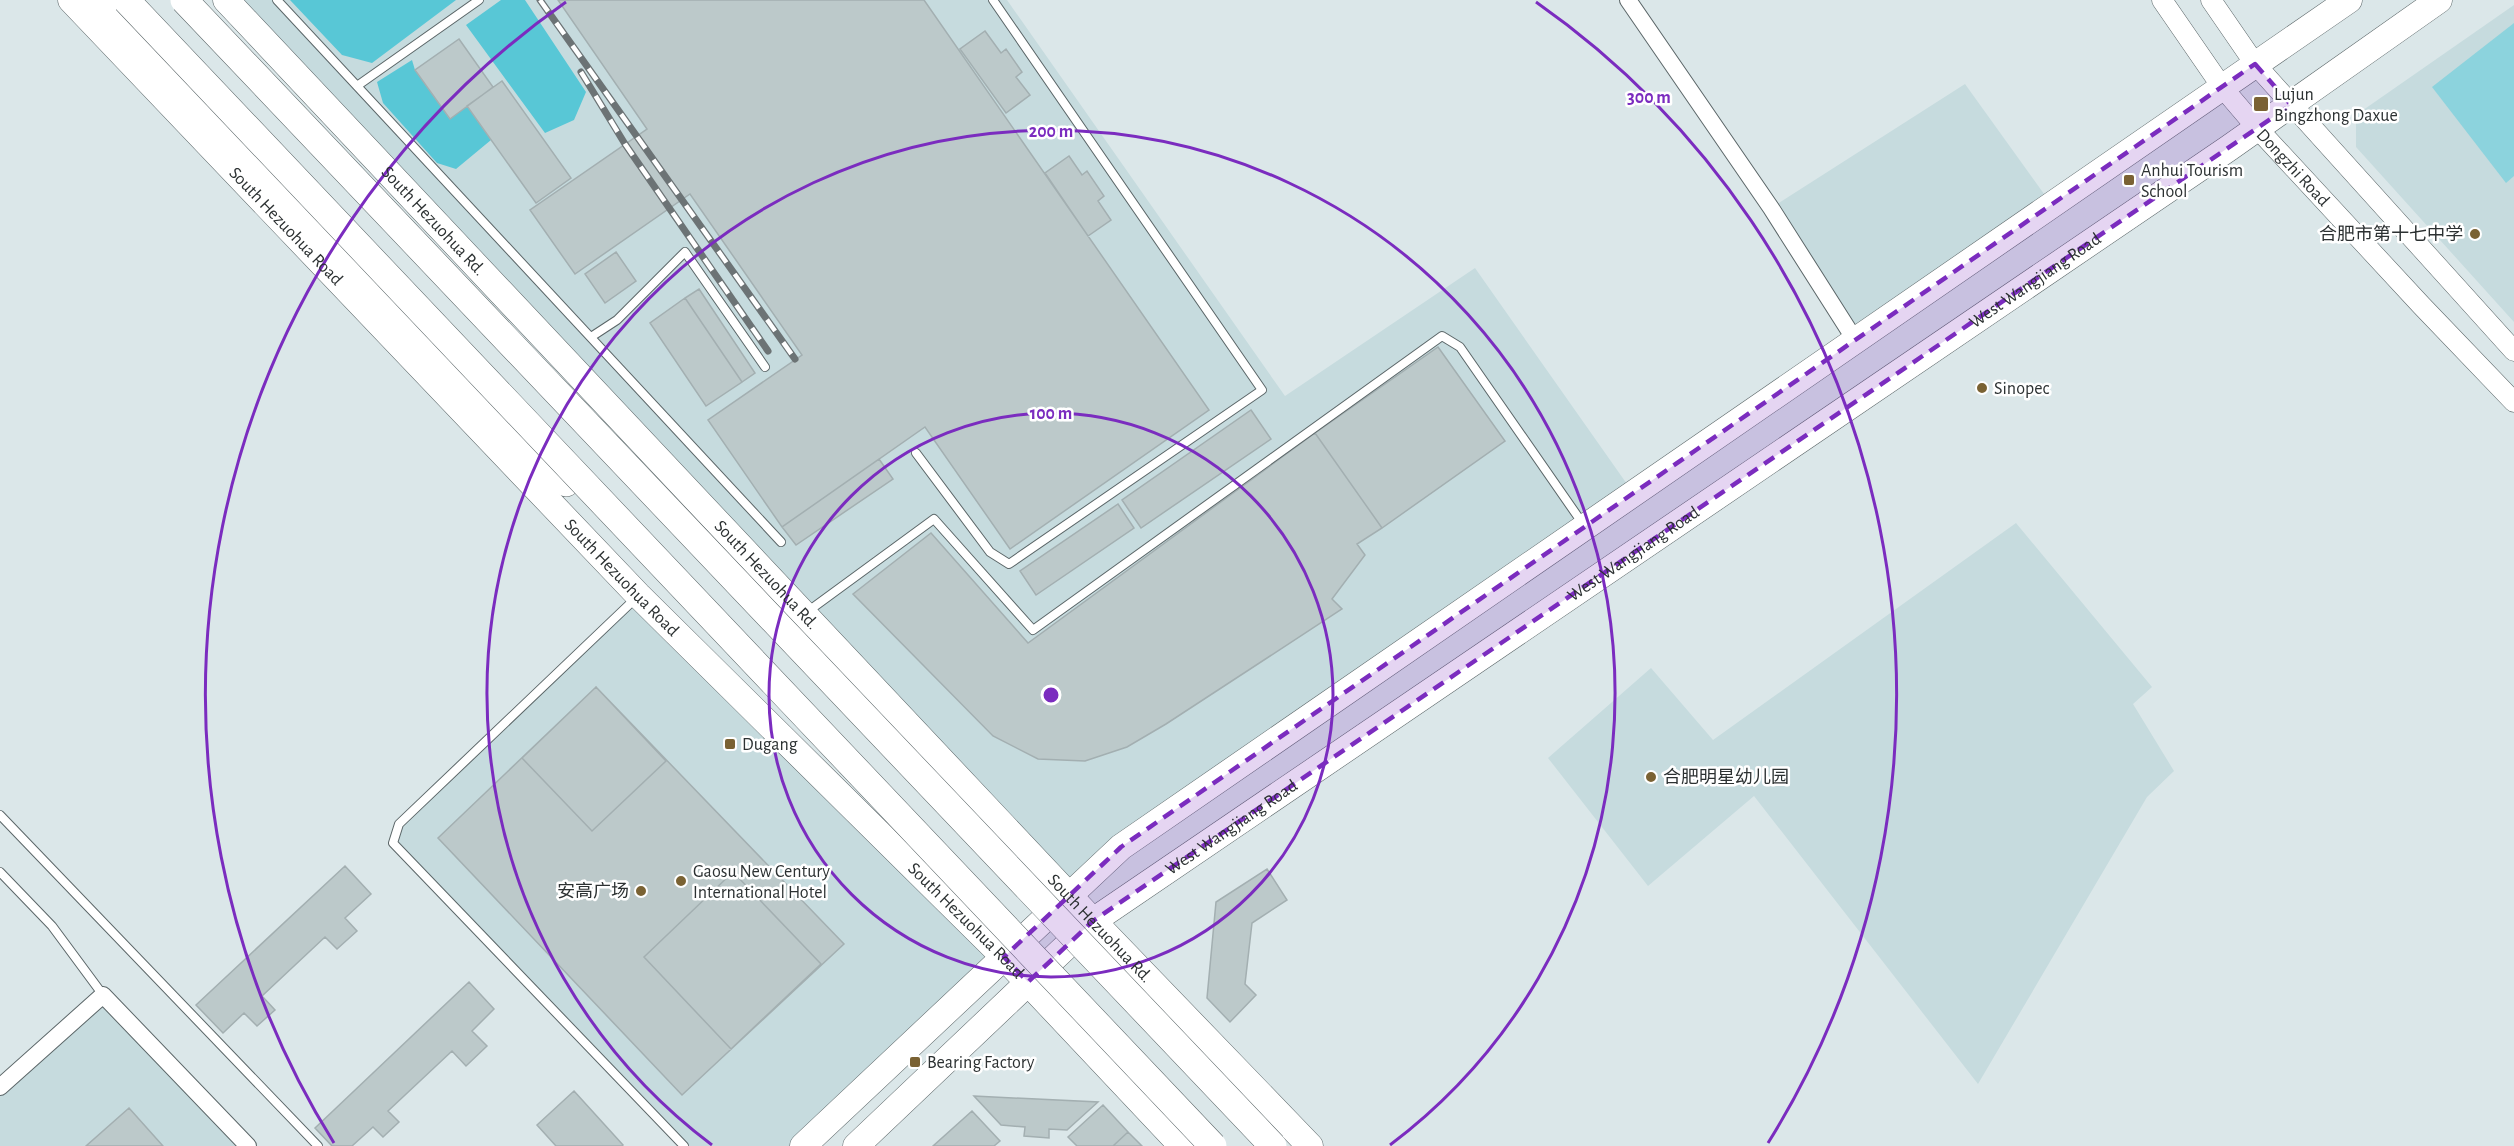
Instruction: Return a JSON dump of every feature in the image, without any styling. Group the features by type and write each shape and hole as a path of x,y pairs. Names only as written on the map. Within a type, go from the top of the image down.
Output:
{"highway":[{"path":"101,0 560,477 665,582 774,682"},
{"name":"South Hezuohua Road","path":"126,0 1213,1146"},
{"path":"184,0 1273,1146"}],"main road":[{"name":"South Hezuohua Road","path":"71,0 638,596 1004,957 1182,1146"},
{"name":"South Hezuohua Rd.","path":"226,0 1069,896 1310,1146"},
{"path":"803,1146 1121,847 2349,0"},
{"name":"West Wangjiang Road","path":"856,1146 1093,921 2291,105 2439,0"}],"street":[{"path":"1629,0 1771,208 1855,340"},
{"name":"Dongzhi Road","path":"2162,0 2222,87 2257,128 2514,402"},
{"path":"2211,0 2256,64 2291,105 2514,351"},
{"path":"0,1087 103,995 248,1146"}],"lane":[{"path":"277,0 781,542"},
{"path":"357,86 479,0"},
{"path":"916,453 990,552 1009,564 1262,390 993,0"},
{"path":"591,337 617,320 685,252 765,367"},
{"path":"804,614 934,519 1033,630 1442,336 1460,347 1585,527"},
{"path":"638,596 399,824 393,843 684,1146"},
{"path":"0,815 318,1146"},
{"path":"0,872 52,926 103,995"}],"highlighted area":[{"path":"2255,64 2291,105 1093,921 1028,982 1004,957 1121,847"}],"shaded area":[{"path":"226,0 1007,0 1285,396 1475,268 1634,494 1069,896"},
{"path":"290,0 456,0 372,63 342,55"},
{"path":"501,0 525,0 586,92 574,120 545,133 466,25"},
{"name":"合肥市第十七中学","path":"2514,5 2514,322 2356,147 2356,115"},
{"path":"2514,23 2514,176 2506,183 2432,87"},
{"path":"412,60 415,70 449,118 467,106 491,140 456,169 437,163 383,103 377,82"},
{"path":"1965,84 2052,205 1855,340 1771,208"},
{"path":"2016,523 2152,687 2133,704 2174,771 2147,797 1978,1084 1754,796 1648,886 1548,758 1651,668 1713,740"},
{"name":"安高广场","path":"638,595 1004,957 803,1146 684,1146 393,843 399,823"},
{"path":"103,995 248,1146 0,1146 0,1087"}],"building":[{"path":"558,0 924,0 1209,410 1010,549 925,427 782,527 708,420 802,355 690,194 575,274 530,210 647,129"},
{"path":"985,31 1001,53 1006,49 1022,72 1016,77 1030,95 1006,113 960,49"},
{"path":"459,39 493,87 450,119 415,70"},
{"path":"502,81 571,178 536,203 467,106"},
{"path":"1069,156 1082,175 1087,171 1104,196 1098,201 1111,220 1088,236 1045,173"},
{"path":"616,252 636,281 605,303 585,274"},
{"path":"699,289 755,373 742,382 685,298"},
{"path":"685,298 742,382 706,406 650,323"},
{"path":"1438,347 1505,441 1382,528 1315,433"},
{"path":"1251,410 1271,439 1141,528 1122,500"},
{"path":"1315,433 1382,528 1357,544 1365,555 1332,599 1342,609 1127,747 1085,761 1038,759 993,736 853,594 931,533 1028,643"},
{"path":"879,459 893,479 796,545 782,527"},
{"path":"1118,504 1134,528 1036,595 1020,571"},
{"name":"安高广场","path":"596,687 844,944 682,1095 438,838"},
{"path":"596,687 666,761 592,831 522,758"},
{"path":"345,866 371,894 345,918 357,931 337,949 325,937 262,996 275,1010 257,1026 244,1013 223,1033 196,1005"},
{"path":"1267,869 1287,900 1252,923 1245,984 1256,995 1230,1022 1207,998 1216,902"},
{"path":"733,872 821,964 731,1049 644,957"},
{"path":"469,982 494,1009 472,1031 487,1046 466,1066 452,1051 388,1111 399,1122 383,1137 373,1127 352,1146 332,1146 315,1128"},
{"path":"574,1091 622,1146 556,1146 537,1125"},
{"path":"974,1096 1098,1102 1067,1130 1049,1129 1049,1138 1024,1136 1025,1127 1001,1125"},
{"path":"1103,1105 1128,1132 1113,1146 1077,1146 1068,1137"},
{"path":"129,1108 163,1146 86,1146"},
{"path":"972,1111 1000,1141 994,1146 933,1146"},
{"path":"1128,1132 1142,1146 1113,1146"}],"railway":[{"path":"540,0 795,359"},
{"path":"581,72 625,144 768,351"}],"place":[{"name":"Lujun Bingzhong Daxue","path":"2261,104"},
{"name":"Anhui Tourism School","path":"2129,180"},
{"name":"合肥市第十七中学","path":"2475,234"},
{"name":"Sinopec","path":"1982,388"},
{"name":"Dugang","path":"730,744"},
{"name":"合肥明星幼儿园","path":"1651,777"},
{"name":"Gaosu New Century International Hotel","path":"681,881"},
{"name":"安高广场","path":"641,891"},
{"name":"Bearing Factory","path":"915,1062"}]}
